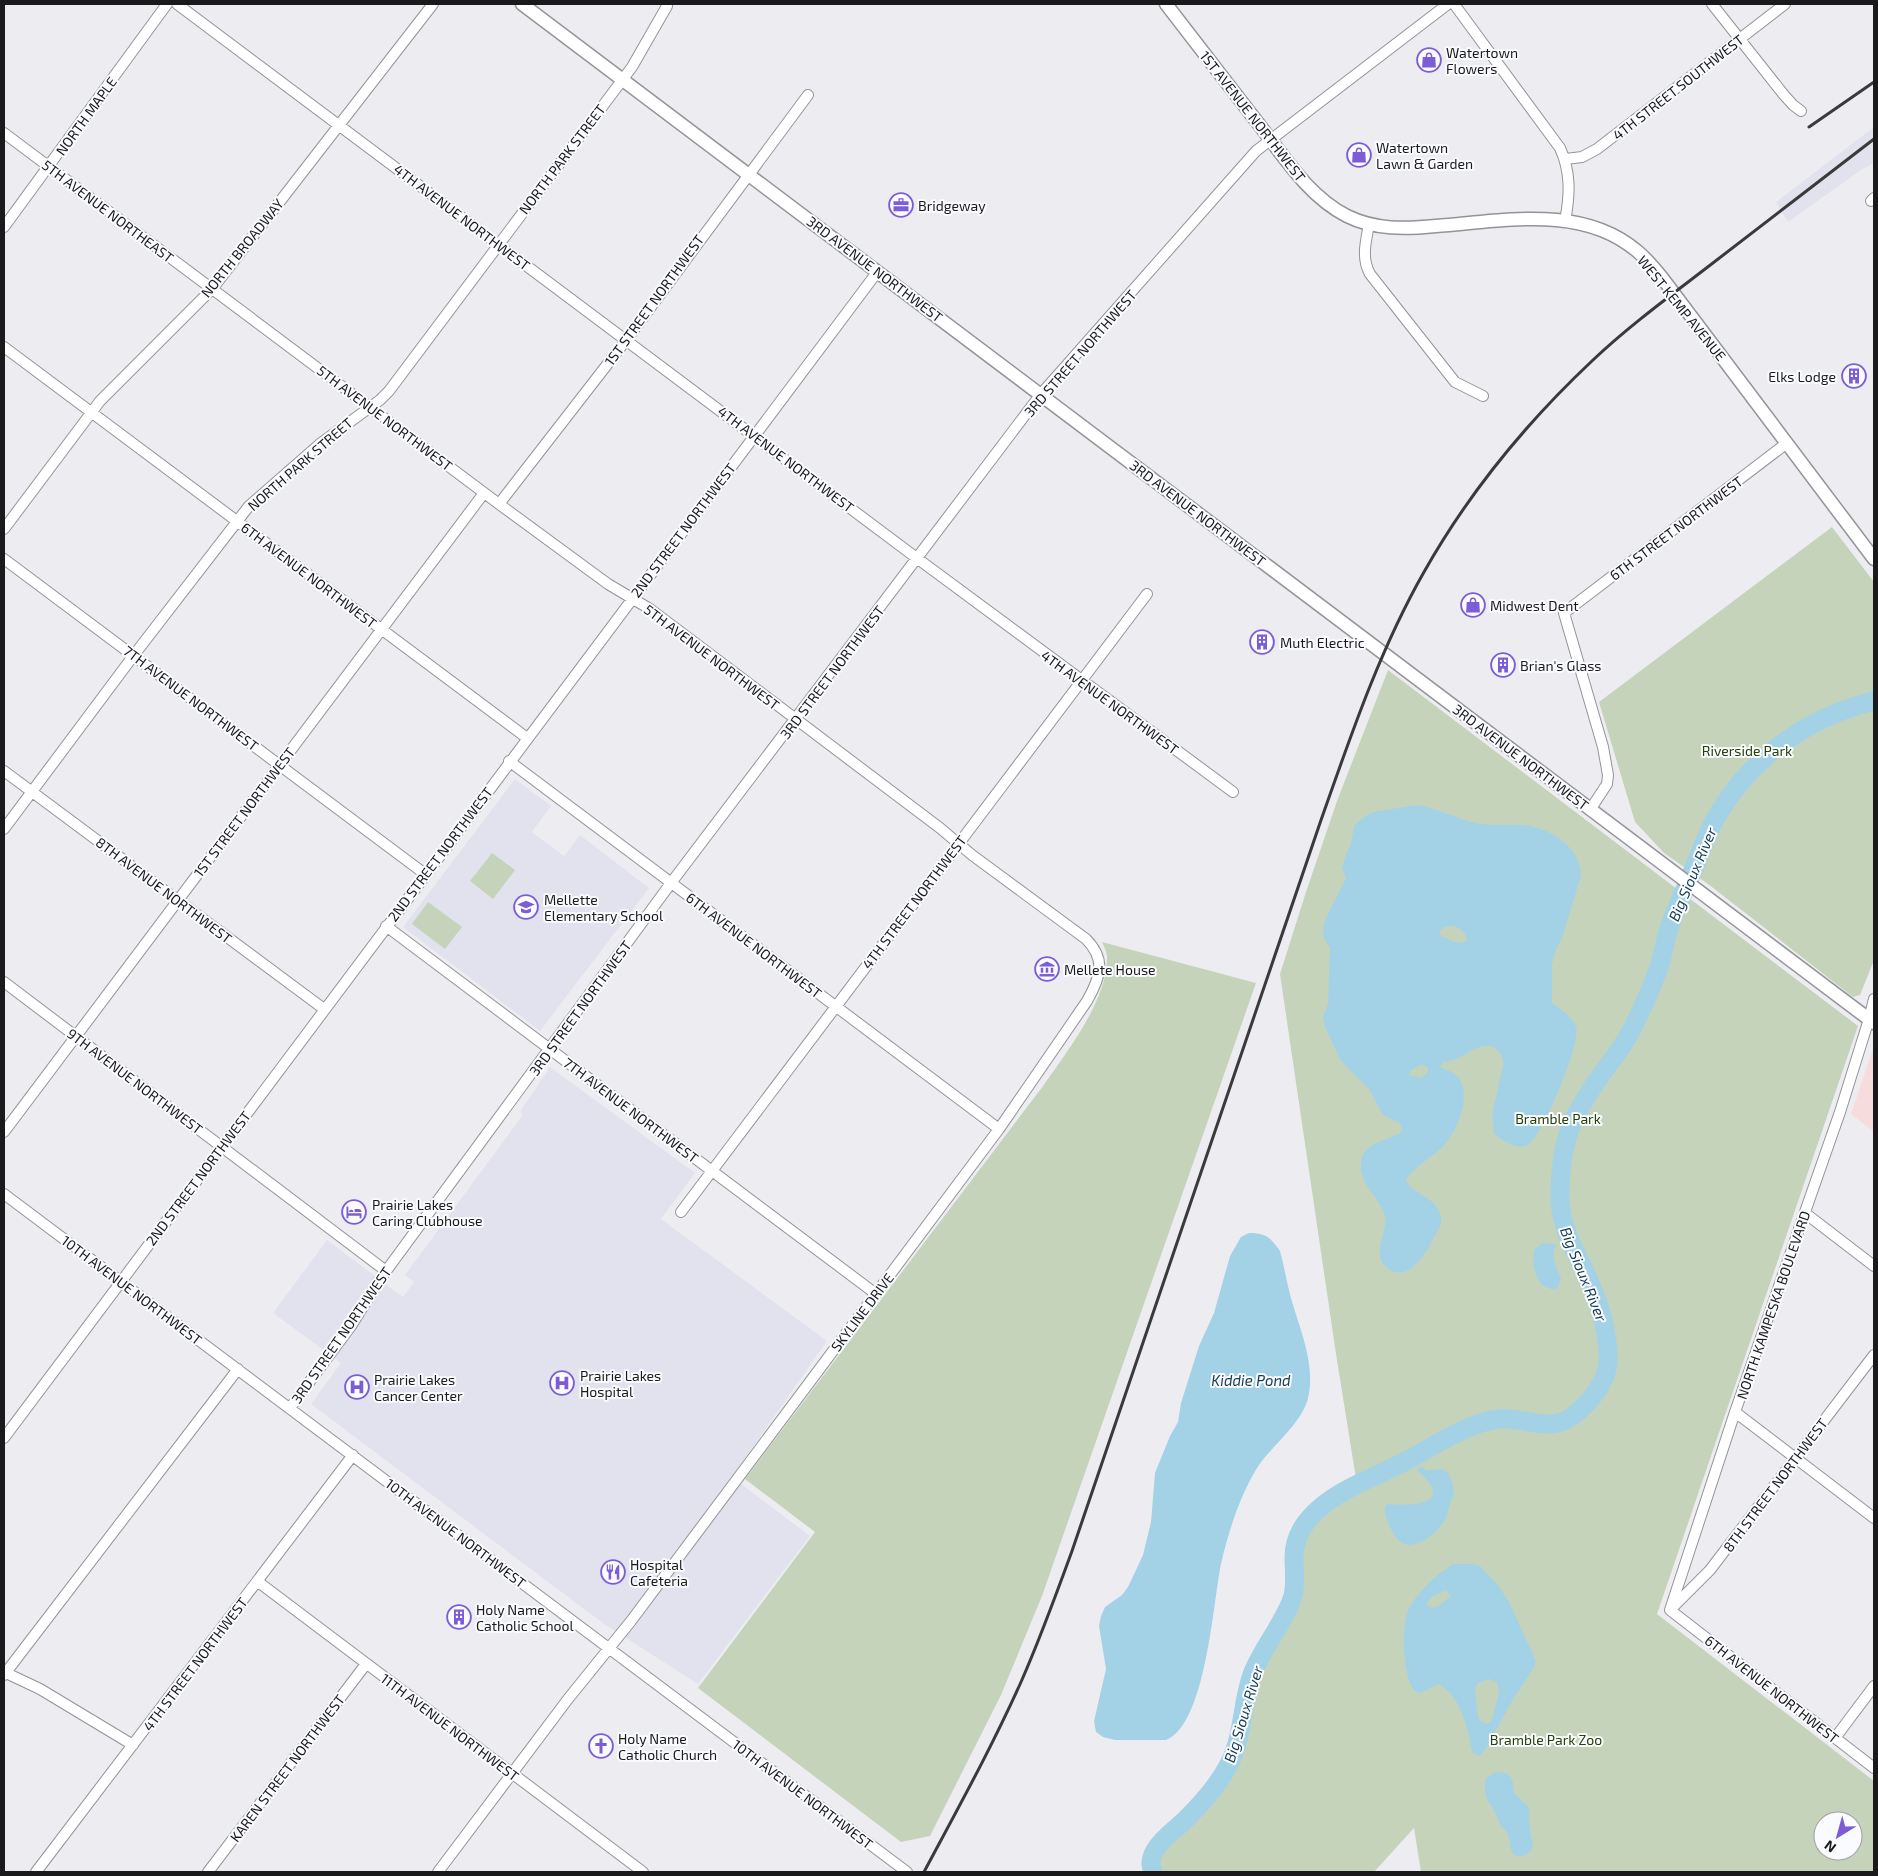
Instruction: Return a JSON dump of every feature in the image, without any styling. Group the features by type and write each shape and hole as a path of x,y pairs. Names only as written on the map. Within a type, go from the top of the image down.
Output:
{"main road":[{"name":"3RD AVENUE NORTHWEST","path":"522,4 1872,1021"},
{"name":"1ST AVENUE NORTHWEST","path":"1166,4 1296,173 1320,197 1340,212 1369,224"},
{"path":"1369,224 1407,228 1539,218 1564,221"},
{"name":"WEST KEMP AVENUE","path":"1564,221 1592,226 1616,237 1646,259 1788,443 1874,559"}],"street":[{"name":"NORTH MAPLE","path":"4,227 167,4"},
{"name":"4TH AVENUE NORTHWEST","path":"177,4 754,434 918,559 1233,792"},
{"name":"NORTH BROADWAY","path":"4,529 109,390 212,289 433,4"},
{"name":"3RD STREET NORTHWEST","path":"290,1408 351,1326 386,1271 671,883 1041,394 1243,165 1270,139 1448,4"},
{"path":"1454,4 1556,140 1566,159 1570,187 1564,221"},
{"path":"1712,4 1784,96 1793,106 1801,111"},
{"name":"4TH STREET SOUTHWEST","path":"1566,159 1582,157 1597,149 1785,4"},
{"name":"NORTH PARK STREET","path":"4,829 237,521 262,493 313,449 371,407 389,391 622,79 641,52 667,6"},
{"name":"1ST STREET NORTHWEST","path":"499,504 627,339 748,173 808,95"},
{"name":"5TH AVENUE NORTHEAST","path":"4,133 212,289"},
{"path":"1369,224 1365,258 1370,274 1455,382 1483,396"},
{"name":"2ND STREET NORTHWEST","path":"5,1434 878,271"},
{"name":"5TH AVENUE NORTHWEST","path":"212,289 608,584 650,609 933,822 1086,939 1097,953 1100,967"},
{"name":"6TH AVENUE NORTHWEST","path":"4,347 526,738"},
{"name":"6TH STREET NORTHWEST","path":"1590,810 1607,784 1608,775 1603,747 1564,614 1788,443"},
{"name":"1ST STREET NORTHWEST","path":"4,1132 484,493"},
{"name":"7TH AVENUE NORTHWEST","path":"4,559 425,874"},
{"name":"4TH STREET NORTHWEST","path":"681,1212 1147,594"},
{"name":"6TH AVENUE NORTHWEST","path":"509,761 999,1129"},
{"name":"8TH AVENUE NORTHWEST","path":"4,771 324,1009"},
{"name":"7TH AVENUE NORTHWEST","path":"386,926 876,1294"},
{"name":"SKYLINE DRIVE","path":"438,1872 512,1773 610,1648 999,1129 1077,1018 1093,992 1100,967"},
{"name":"9TH AVENUE NORTHWEST","path":"4,982 386,1271"},
{"name":"NORTH KAMPESKA BOULEVARD","path":"1670,1610 1735,1412 1872,1021 1874,999"},
{"name":"10TH AVENUE NORTHWEST","path":"4,1194 907,1872"},
{"path":"1805,1213 1874,1266"},
{"name":"8TH STREET NORTHWEST","path":"1670,1610 1710,1570 1874,1355"},
{"path":"133,1746 40,1689 4,1673 238,1369"},
{"path":"1735,1412 1874,1518"},
{"name":"4TH STREET NORTHWEST","path":"36,1872 353,1455"},
{"name":"11TH AVENUE NORTHWEST","path":"257,1581 643,1872"},
{"name":"6TH AVENUE NORTHWEST","path":"1670,1610 1874,1768"},
{"name":"KAREN STREET NORTHWEST","path":"208,1872 366,1664"},
{"path":"1835,1738 1874,1686"}],"shaded area":[{"path":"1874,127 1874,163 1861,170 1788,222 1776,202"},
{"name":"Mellette Elementary School","path":"515,779 551,806 532,832 564,856 580,835 649,888 540,1031 403,927"},
{"path":"1874,1045 1874,1132 1851,1114"},
{"name":"Prairie Lakes Hospital","path":"550,1067 695,1173 661,1219 827,1341 732,1477 810,1536 698,1684 604,1624 311,1404 341,1363 273,1313 327,1240 403,1297 414,1282 405,1275 522,1116 521,1110"}],"green space":[{"name":"Riverside Park","path":"1832,527 1874,582 1874,960 1860,995 1853,997 1708,884 1664,853 1635,822 1599,702"},
{"name":"Bramble Park","path":"1388,670 1858,1026 1657,1614 1874,1781 1874,1872 1421,1872 1414,1828 1374,1872 1153,1872 1151,1860 1158,1846 1190,1816 1216,1786 1227,1769 1235,1751 1251,1677 1286,1614 1293,1596 1295,1546 1300,1534 1314,1514 1334,1498 1357,1485 1280,974 1337,801"},
{"path":"492,853 515,870 493,899 470,881"},
{"path":"428,902 462,927 445,949 412,924"},
{"path":"1102,942 1256,983 1042,1596 1001,1695 930,1836 901,1842 698,1688 815,1532 745,1479 1043,1086 1073,1043 1092,1010 1105,976 1107,958"}],"water":[{"path":"1418,805 1481,824 1523,825 1543,830 1570,848 1580,866 1581,876 1552,964 1552,1003 1572,1020 1576,1027 1576,1036 1567,1069 1550,1109 1534,1139 1528,1145 1514,1146 1494,1133 1492,1114 1503,1066 1500,1053 1490,1046 1485,1046 1443,1062 1440,1067 1457,1076 1462,1083 1464,1101 1462,1111 1455,1129 1445,1144 1414,1170 1406,1180 1413,1189 1435,1205 1439,1211 1441,1224 1430,1246 1420,1260 1408,1270 1401,1272 1394,1272 1382,1262 1380,1250 1385,1216 1366,1184 1361,1170 1361,1162 1370,1147 1399,1134 1402,1127 1399,1123 1383,1115 1369,1089 1341,1061 1325,1027 1323,1017 1328,1004 1330,948 1324,939 1325,920 1346,878 1342,869 1351,844 1354,826 1372,812","holes":["1454,926 1463,931 1467,940 1458,943 1441,936 1439,932 1443,927","1420,1065 1428,1068 1428,1072 1421,1078 1409,1075 1410,1071"]},
{"name":"Kiddie Pond","path":"1249,1233 1267,1237 1280,1251 1309,1360 1310,1386 1308,1398 1294,1425 1265,1457 1252,1476 1236,1513 1221,1564 1206,1661 1190,1712 1180,1730 1166,1740 1115,1740 1103,1737 1096,1732 1094,1721 1106,1669 1099,1626 1101,1616 1105,1607 1122,1595 1128,1587 1143,1555 1151,1522 1155,1473 1170,1436 1178,1422 1181,1403 1199,1346 1214,1313 1230,1256 1241,1237"},
{"path":"1542,1243 1557,1244 1554,1257 1561,1279 1557,1289 1550,1289 1544,1286 1536,1276 1534,1250"},
{"path":"1422,1466 1426,1471 1439,1469 1447,1472 1451,1479 1454,1496 1446,1517 1437,1530 1423,1541 1407,1545 1401,1542 1393,1533 1386,1518 1385,1507 1388,1504 1419,1503 1431,1497 1433,1492 1430,1484 1417,1470"},
{"path":"1453,1564 1480,1566 1498,1585 1509,1602 1536,1661 1485,1750 1479,1756 1472,1752 1466,1723 1458,1704 1452,1696 1438,1684 1421,1693 1416,1691 1409,1680 1405,1660 1404,1627 1411,1604 1434,1578","holes":["1446,1590 1451,1596 1438,1606 1432,1608 1426,1604 1433,1596","1489,1679 1497,1682 1499,1693 1491,1722 1486,1724 1478,1716 1475,1689 1478,1683"]},
{"path":"1496,1772 1506,1773 1511,1777 1514,1793 1528,1806 1533,1846 1529,1852 1522,1856 1517,1856 1512,1852 1507,1833 1500,1825 1486,1796 1486,1778"}],"waterway":[{"name":"Big Sioux River","path":"1153,1872 1151,1859 1158,1846 1209,1794 1228,1767 1239,1738 1245,1700 1253,1672 1280,1624 1293,1596 1294,1557 1297,1538 1301,1529 1313,1514 1328,1501 1344,1491 1473,1426 1498,1419 1515,1419 1540,1424 1557,1423 1566,1420 1582,1408 1600,1386 1605,1376 1608,1362 1604,1322 1596,1296 1567,1232 1561,1208 1561,1169 1571,1126 1583,1102 1617,1054 1636,1020 1658,970 1672,919 1704,843 1715,819 1734,791 1750,772 1786,741 1828,717 1874,701"}],"railway":[{"path":"1809,127 1874,82"},
{"path":"924,1872 998,1730 1021,1682 1048,1617 1320,823 1366,695 1393,633 1424,572 1441,543 1480,487 1523,433 1569,383 1621,335 1874,139"}],"place":[{"name":"Watertown Flowers","path":"1429,60"},
{"name":"Watertown Lawn & Garden","path":"1359,155"},
{"name":"Bridgeway","path":"901,205"},
{"name":"Elks Lodge","path":"1854,376"},
{"name":"Midwest Dent","path":"1473,605"},
{"name":"Muth Electric","path":"1262,642"},
{"name":"Brian's Glass","path":"1503,665"},
{"name":"Mellette Elementary School","path":"526,907"},
{"name":"Mellete House","path":"1047,969"},
{"name":"Prairie Lakes Caring Clubhouse","path":"354,1212"},
{"name":"Prairie Lakes Hospital","path":"562,1383"},
{"name":"Prairie Lakes Cancer Center","path":"357,1387"},
{"name":"Hospital Cafeteria","path":"613,1572"},
{"name":"Holy Name Catholic School","path":"459,1617"},
{"name":"Holy Name Catholic Church","path":"601,1746"}],"park label":[{"name":"Bramble Park Zoo","path":"1546,1739"}]}
